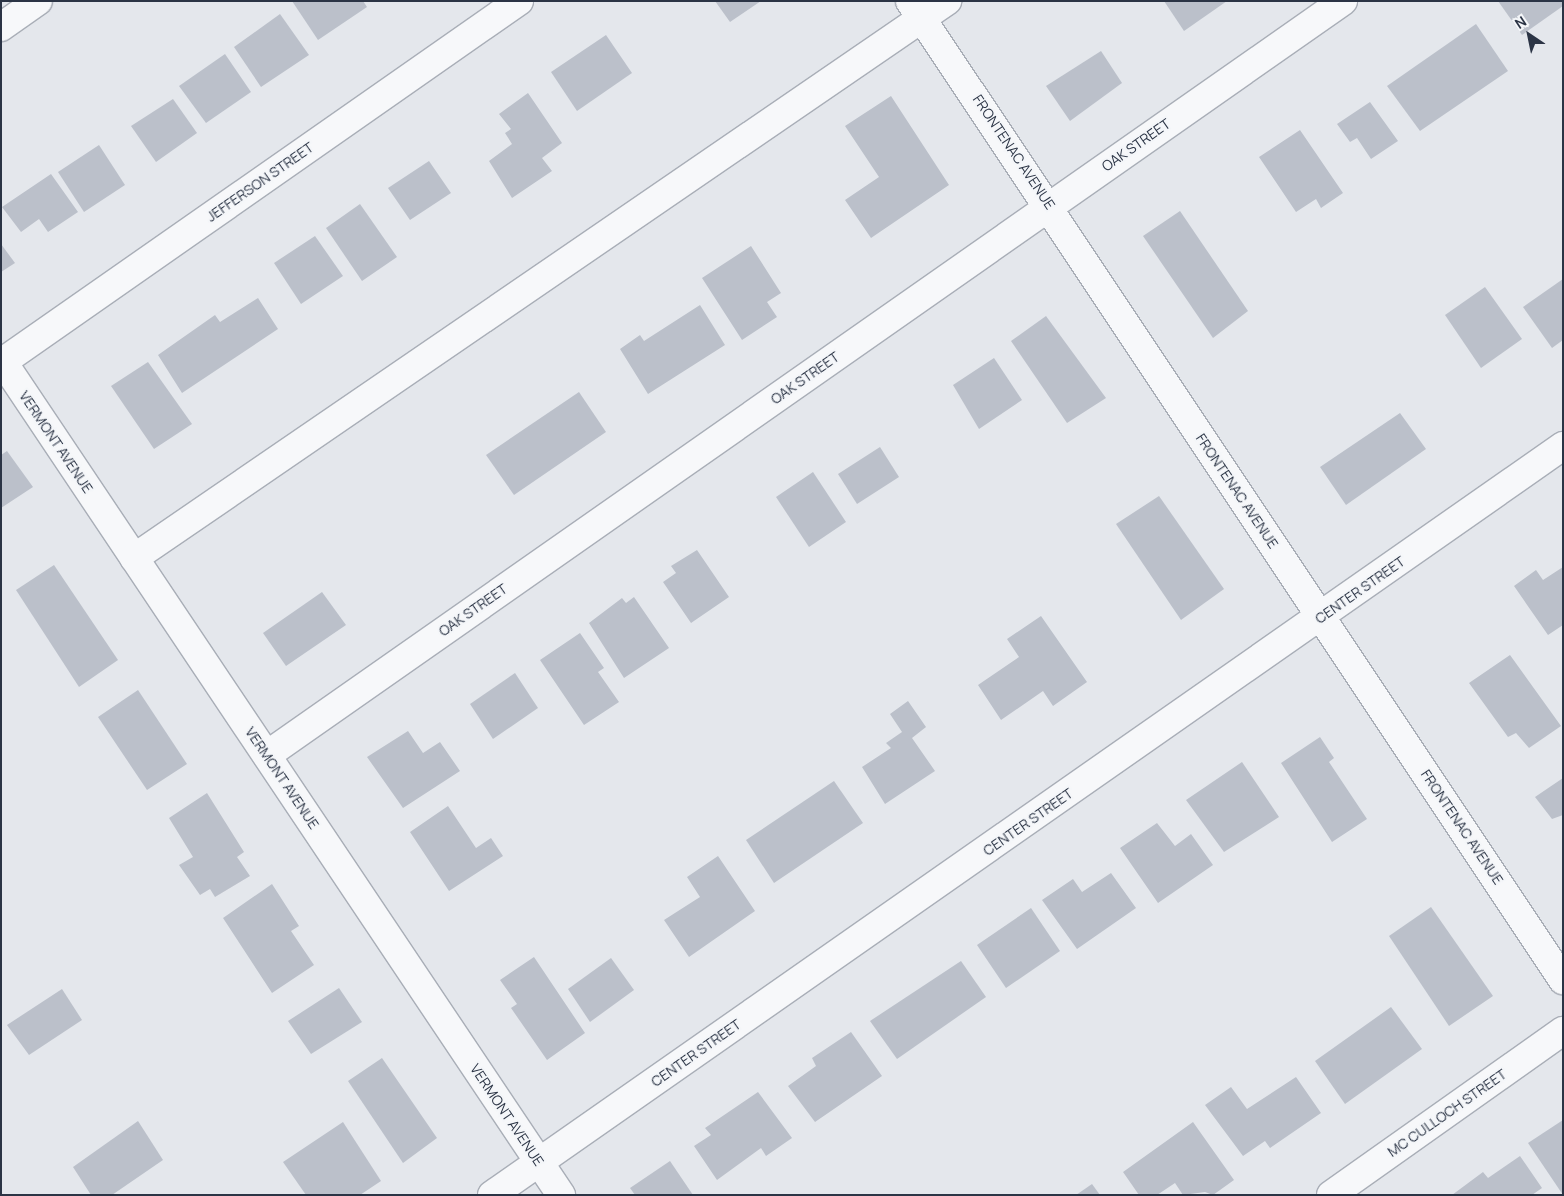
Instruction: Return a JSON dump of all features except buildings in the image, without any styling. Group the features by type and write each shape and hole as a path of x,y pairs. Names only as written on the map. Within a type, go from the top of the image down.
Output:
{"street":[{"path":"1,27 38,1"},
{"name":"JEFFERSON STREET","path":"2,362 519,1"},
{"path":"134,558 916,10 947,1"},
{"name":"OAK STREET","path":"267,755 1343,1"},
{"name":"FRONTENAC AVENUE","path":"916,10 1050,205 1563,980"},
{"name":"VERMONT AVENUE","path":"2,362 561,1195"},
{"name":"CENTER STREET","path":"492,1195 1322,617 1563,446"},
{"name":"MC CULLOCH STREET","path":"1331,1195 1563,1031"}]}
